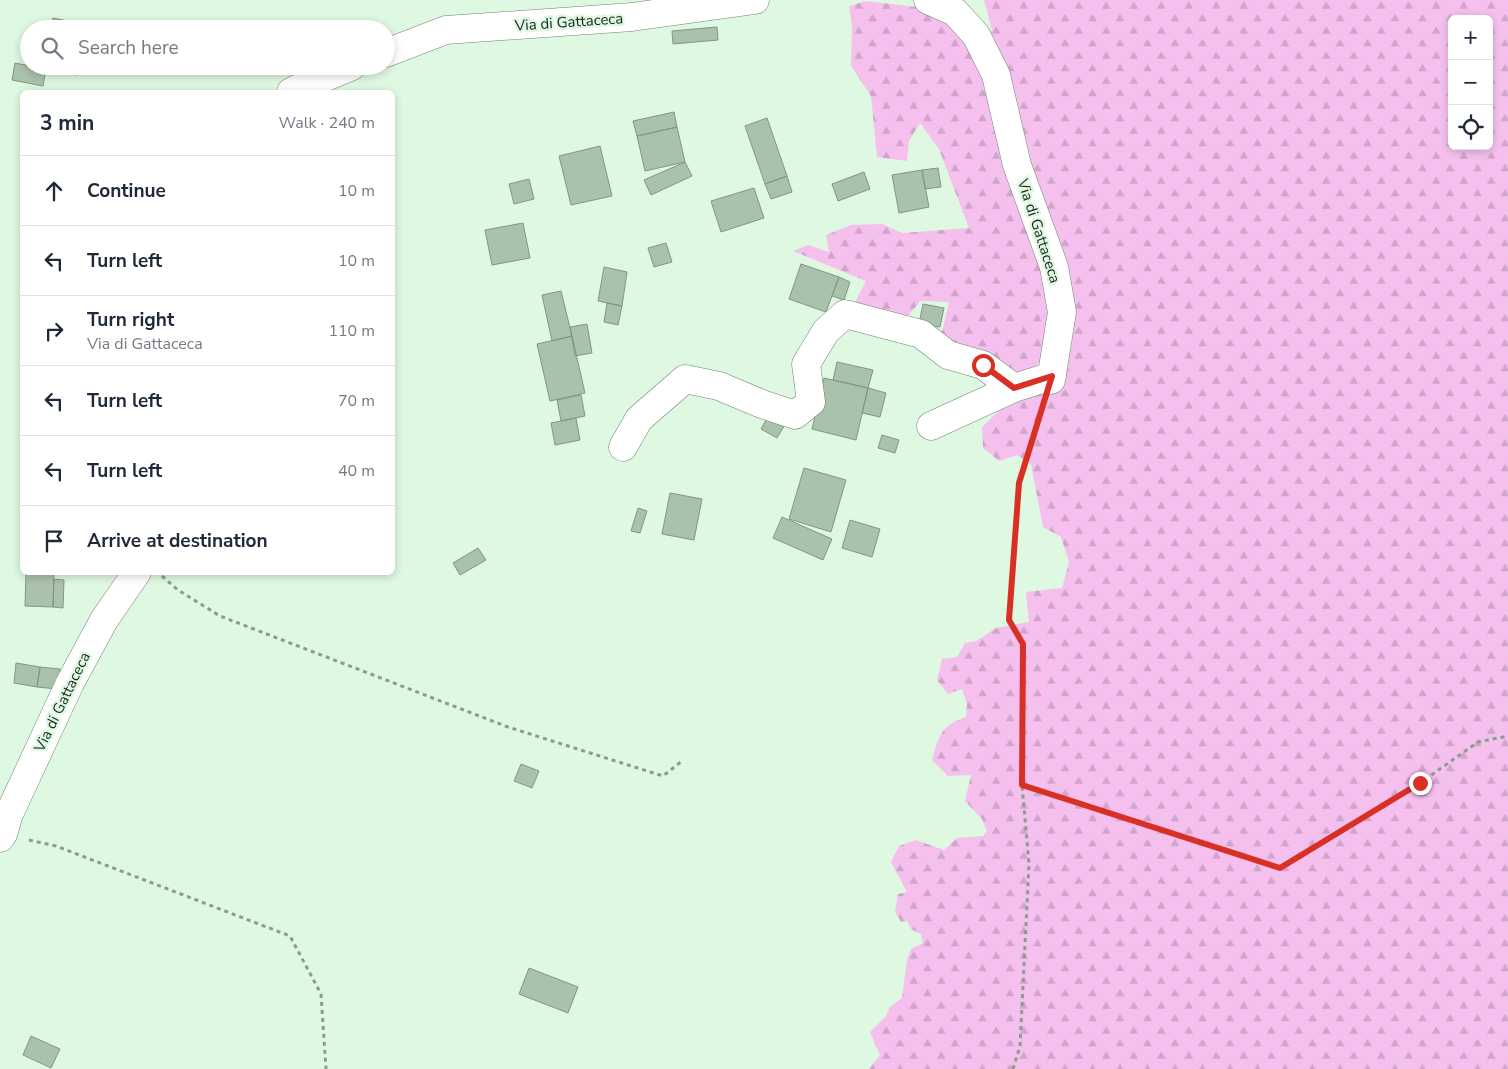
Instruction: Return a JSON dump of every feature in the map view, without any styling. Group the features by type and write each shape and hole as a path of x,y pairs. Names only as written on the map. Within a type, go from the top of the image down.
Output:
{"street":[{"name":"Via di Gattaceca","path":"395,50 446,30 632,17 755,0"},
{"name":"Via di Gattaceca","path":"928,0 955,12 976,34 996,75 1017,165 1054,267 1062,312 1051,378"},
{"path":"295,90 330,75"},
{"path":"623,447 639,419 685,379 719,386 795,415 811,402 806,364 826,331 845,314 921,334 948,355 983,365 1014,388"},
{"path":"931,426 1014,388 1051,378"},
{"name":"Via di Gattaceca","path":"1,836 8,814 70,683 104,620 134,575"}],"path":[{"path":"1013,1069 1020,1046 1029,864 1022,785 1023,644 1009,620 1019,483 1051,378"},
{"path":"161,575 178,590 220,616 508,727 663,776 682,761"},
{"path":"1022,785 1280,868 1420,783 1478,742 1508,736"},
{"path":"1,836 56,846 290,936 321,994 326,1069"}],"green space":[{"path":"984,0 1508,0 1508,1069 869,1069 880,1055 870,1032 886,1016 890,1007 902,998 907,960 911,949 923,943 921,934 911,929 907,921 901,922 895,911 898,894 907,892 891,862 899,846 916,840 944,850 957,838 983,836 987,831 982,819 965,801 971,775 948,776 932,760 942,733 957,720 966,717 967,704 962,689 948,694 937,680 942,659 957,657 965,643 976,641 996,628 1029,622 1026,592 1062,588 1069,562 1061,537 1043,527 1031,464 1017,455 999,461 983,448 982,427 1028,383 1044,391 1064,382 1070,296 1056,258 1053,222 1040,196 1045,249 1058,318 1053,352 1023,376 941,336 949,302 920,301 905,320 877,314 853,306 866,281 793,251 808,245 829,252 826,235 851,225 882,224 902,233 969,228 939,149 920,123 909,141 907,161 877,157 871,96 851,66 852,26 849,6 866,1 933,9 962,25 981,44 992,30"}],"building":[{"path":"717,27 718,40 673,44 672,31"},
{"path":"15,63 20,64 20,75 45,75 43,86 12,80"},
{"path":"674,112 677,127 637,136 633,121"},
{"path":"767,118 787,176 765,184 745,126"},
{"path":"677,127 685,162 645,171 637,136"},
{"path":"600,146 612,196 571,205 559,156"},
{"path":"685,162 692,176 651,195 644,180"},
{"path":"938,168 941,187 925,189 922,170"},
{"path":"922,170 929,207 899,213 892,175"},
{"path":"864,172 870,189 838,201 832,184"},
{"path":"787,176 792,192 771,199 765,184"},
{"path":"529,179 534,199 514,204 509,184"},
{"path":"754,188 764,218 721,232 711,201"},
{"path":"523,223 530,258 492,265 485,230"},
{"path":"666,243 672,262 654,267 648,248"},
{"path":"801,264 839,277 826,312 789,299"},
{"path":"604,267 627,272 622,306 598,301"},
{"path":"839,277 850,282 844,300 832,296"},
{"path":"561,291 572,336 552,341 542,295"},
{"path":"607,303 622,306 618,325 604,322"},
{"path":"923,304 944,308 940,327 919,324"},
{"path":"587,324 592,353 575,356 570,327"},
{"path":"572,336 585,393 550,401 537,344"},
{"path":"837,362 873,370 868,388 833,380"},
{"path":"824,378 868,388 856,440 812,429"},
{"path":"868,388 886,393 880,417 862,413"},
{"path":"581,395 585,416 561,421 557,400"},
{"path":"771,411 787,421 777,438 761,429"},
{"path":"576,418 580,440 555,445 551,423"},
{"path":"882,435 899,440 895,453 878,448"},
{"path":"804,468 846,480 831,532 789,519"},
{"path":"670,493 702,499 694,540 662,534"},
{"path":"638,508 647,511 640,533 631,531"},
{"path":"782,517 832,539 823,560 773,538"},
{"path":"850,520 880,529 872,557 842,548"},
{"path":"478,548 486,560 460,575 453,563"},
{"path":"26,575 54,575 53,607 25,606"},
{"path":"54,579 64,580 63,608 53,607"},
{"path":"16,663 40,667 37,687 14,683"},
{"path":"40,667 60,669 57,689 37,687"},
{"path":"521,764 539,771 532,788 514,781"},
{"path":"529,968 578,987 568,1013 519,994"},
{"path":"31,1036 60,1049 51,1068 23,1055"}],"route":[{"path":"983,365 1014,388 1052,376 1019,483 1009,620 1023,644 1022,785 1280,868 1420,783"}]}
